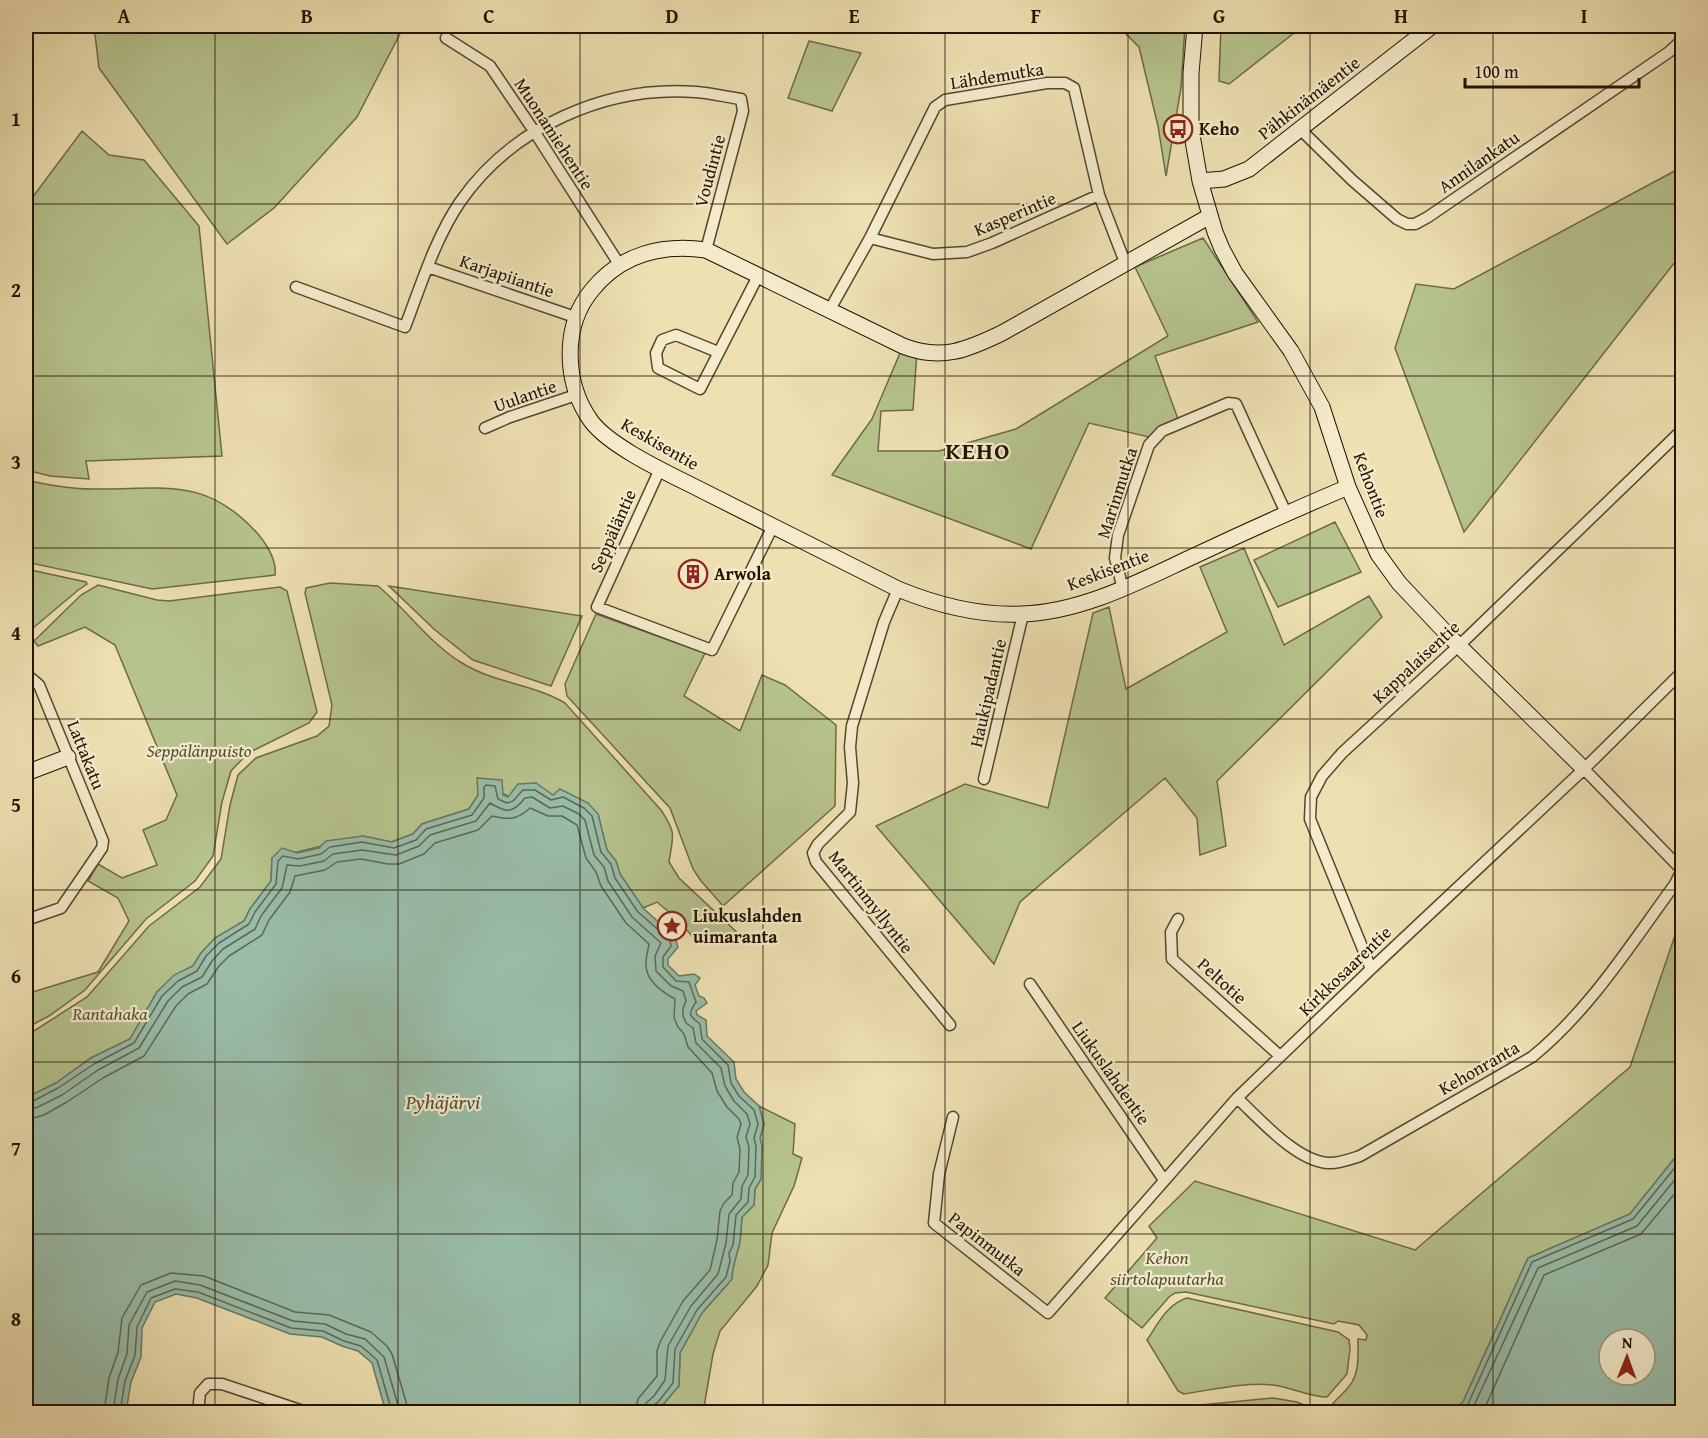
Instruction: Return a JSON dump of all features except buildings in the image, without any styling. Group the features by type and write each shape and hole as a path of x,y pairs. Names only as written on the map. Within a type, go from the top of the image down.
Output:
{"street":[{"name":"Kehontie","path":"1195,26 1191,74 1191,119 1200,181 1210,216 1222,249 1235,273 1291,351 1322,407 1348,487 1378,554 1399,583 1584,768 1682,870"},
{"name":"Pähkinämäentie","path":"1200,181 1224,179 1249,169 1432,26"},
{"name":"Muonamiehentie","path":"446,38 489,66 534,131 619,264"},
{"name":"Annilankatu","path":"1301,130 1352,180 1397,219 1407,224 1415,224 1669,52 1683,40"},
{"name":"Lähdemutka","path":"829,311 870,238 923,127 935,107 945,100 1047,83 1065,83 1074,88 1100,195 1126,264"},
{"name":"Voudintie","path":"534,131 588,106 625,95 697,92 741,99 743,111 706,250"},
{"path":"296,287 405,327 442,233 467,194 480,176 504,153 534,131"},
{"name":"Kasperintie","path":"870,238 933,254 967,252 1100,195"},
{"name":"Keskisentie","path":"1210,216 974,347 934,353 917,351 829,311 706,250 687,248 652,250 619,264 593,288 583,301 575,317 571,348 576,395 592,422 608,439 660,469 898,589 951,607 999,614 1055,610 1123,589 1286,513 1348,487"},
{"name":"Karjapiiantie","path":"428,267 575,317"},
{"path":"718,352 676,334 662,340 656,353 658,368 700,389 758,276"},
{"name":"Uulantie","path":"485,428 510,417 576,395"},
{"name":"Marinmutka","path":"1123,589 1115,558 1118,535 1149,445 1162,430 1228,403 1236,404 1286,513"},
{"name":"Kappalaisentie","path":"1371,969 1310,819 1311,796 1322,776 1342,753 1683,430"},
{"name":"Seppäläntie","path":"660,469 597,607 712,650 773,526"},
{"name":"Martinmyllyntie","path":"898,589 884,622 852,726 850,747 853,783 850,812 813,852 816,862 950,1025"},
{"name":"Haukipadantie","path":"984,779 1023,614"},
{"name":"Kirkkosaarentie","path":"1048,1313 1134,1218 1164,1180 1237,1098 1683,672"},
{"name":"Lattakatu","path":"26,920 61,908 102,848 103,841 39,685 29,676"},
{"path":"26,773 68,757"},
{"name":"Kehonranta","path":"1237,1098 1297,1151 1311,1158 1329,1163 1360,1156 1532,1057 1550,1043 1587,1004 1675,884 1682,870"},
{"name":"Peltotie","path":"1178,919 1171,932 1172,959 1280,1056"},
{"name":"Liukuslahdentie","path":"1030,984 1164,1180"},
{"name":"Papinmutka","path":"953,1117 939,1174 933,1223 1048,1313"},
{"path":"198,1413 200,1393 208,1384 222,1384 306,1413"}],"green space":[{"path":"94,26 404,26 357,117 274,208 227,244 99,68"},
{"path":"1118,26 1185,26 1181,88 1166,176 1158,126 1139,47"},
{"path":"1221,26 1303,26 1229,84 1219,81"},
{"path":"809,41 861,53 832,111 788,98"},
{"path":"82,131 109,155 144,160 199,226 222,456 86,461 89,479 50,476 26,470 26,206"},
{"path":"1682,167 1682,253 1464,532 1395,348 1416,284 1454,289"},
{"path":"1203,238 1258,322 1155,356 1178,419 1158,428 1149,437 1089,423 1031,549 832,475 872,419 903,346 917,351 913,410 881,411 878,451 939,451 1016,429 1168,336 1135,267"},
{"path":"26,480 76,488 162,488 201,494 220,502 239,515 258,534 273,558 275,575 152,589 26,562"},
{"path":"1335,522 1361,572 1278,607 1254,560"},
{"path":"1244,548 1284,645 1369,596 1382,617 1217,781 1226,846 1200,855 1197,818 1165,778 1020,902 994,964 876,826 965,784 1048,808 1093,613 1109,607 1126,689 1227,632 1200,567"},
{"path":"26,569 87,584 26,634"},
{"name":"Rantahaka","path":"330,583 378,586 429,637 462,663 474,670 540,692 565,703 661,810 672,830 669,862 679,878 743,938 728,944 706,942 692,936 657,902 643,908 620,874 616,861 607,850 598,814 553,795 509,797 478,778 478,795 469,809 422,824 413,834 391,842 363,836 272,858 271,881 244,921 215,938 193,966 174,976 157,992 130,1039 91,1058 56,1083 26,1098 26,1036 87,997 149,926 200,887 221,859 230,805 238,775 256,758 317,736 329,726 332,705 305,593 306,588"},
{"name":"Seppälänpuisto","path":"98,585 169,601 280,587 287,591 317,712 309,723 248,753 231,771 222,802 213,856 195,881 146,919 85,990 49,1016 26,1028 26,994 98,972 129,921 118,898 88,881 98,864 122,878 157,865 143,830 166,820 177,795 115,645 85,627 38,646 34,641 81,595"},
{"path":"389,586 582,616 551,686 473,660 435,630"},
{"path":"596,614 705,653 684,696 740,731 762,675 785,685 836,725 835,806 723,906 693,869 670,808 567,696 565,684"},
{"path":"1682,915 1682,1149 1630,1214 1528,1258 1463,1402 1449,1412 1327,1412 1349,1387 1356,1374 1358,1339 1366,1340 1367,1335 1359,1325 1338,1321 1334,1324 1186,1292 1175,1293 1169,1297 1142,1328 1105,1298 1157,1238 1149,1226 1195,1181 1415,1250 1630,1067"},
{"path":"759,1106 795,1124 793,1154 802,1158 794,1186 772,1233 768,1265 757,1286 720,1331 713,1354 704,1407 706,1412 654,1412 679,1386 680,1353 702,1313 732,1279 740,1243 742,1217 754,1205 755,1189 761,1179 760,1138 764,1124"},
{"name":"Kehon siirtolapuutarha","path":"1187,1298 1338,1332 1349,1340 1347,1374 1327,1397 1262,1384 1184,1394 1178,1391 1147,1340 1168,1310"},
{"path":"1273,1398 1297,1402 1318,1412 1182,1412 1181,1407"}],"water":[{"name":"Pyhäjärvi","path":"477,778 502,780 503,795 508,797 518,784 536,783 553,795 560,789 588,803 598,814 607,850 616,861 620,874 643,908 675,937 678,947 668,959 668,965 679,976 694,974 700,978 695,985 699,996 707,1003 696,1011 697,1015 706,1020 707,1036 734,1062 736,1079 744,1092 759,1106 764,1124 760,1138 762,1145 761,1179 755,1189 754,1205 742,1217 740,1243 732,1279 702,1313 680,1353 679,1386 654,1412 388,1412 385,1409 372,1363 358,1351 322,1337 290,1334 197,1298 176,1294 155,1302 142,1328 141,1357 131,1382 126,1412 26,1412 26,1098 56,1083 91,1058 130,1039 157,992 174,975 193,966 215,938 244,921 271,881 272,858 282,848 297,853 319,848 326,841 363,836 392,842 413,834 422,824 469,809 478,795"},
{"path":"1682,1149 1682,1412 1449,1412 1463,1402 1528,1258 1630,1214"}],"place":[{"name":"Keho","path":"1178,129"},
{"name":"Arwola","path":"693,574"},
{"name":"Liukuslahden uimaranta","path":"672,926"}],"district":[{"name":"KEHO","path":"978,451"}]}
